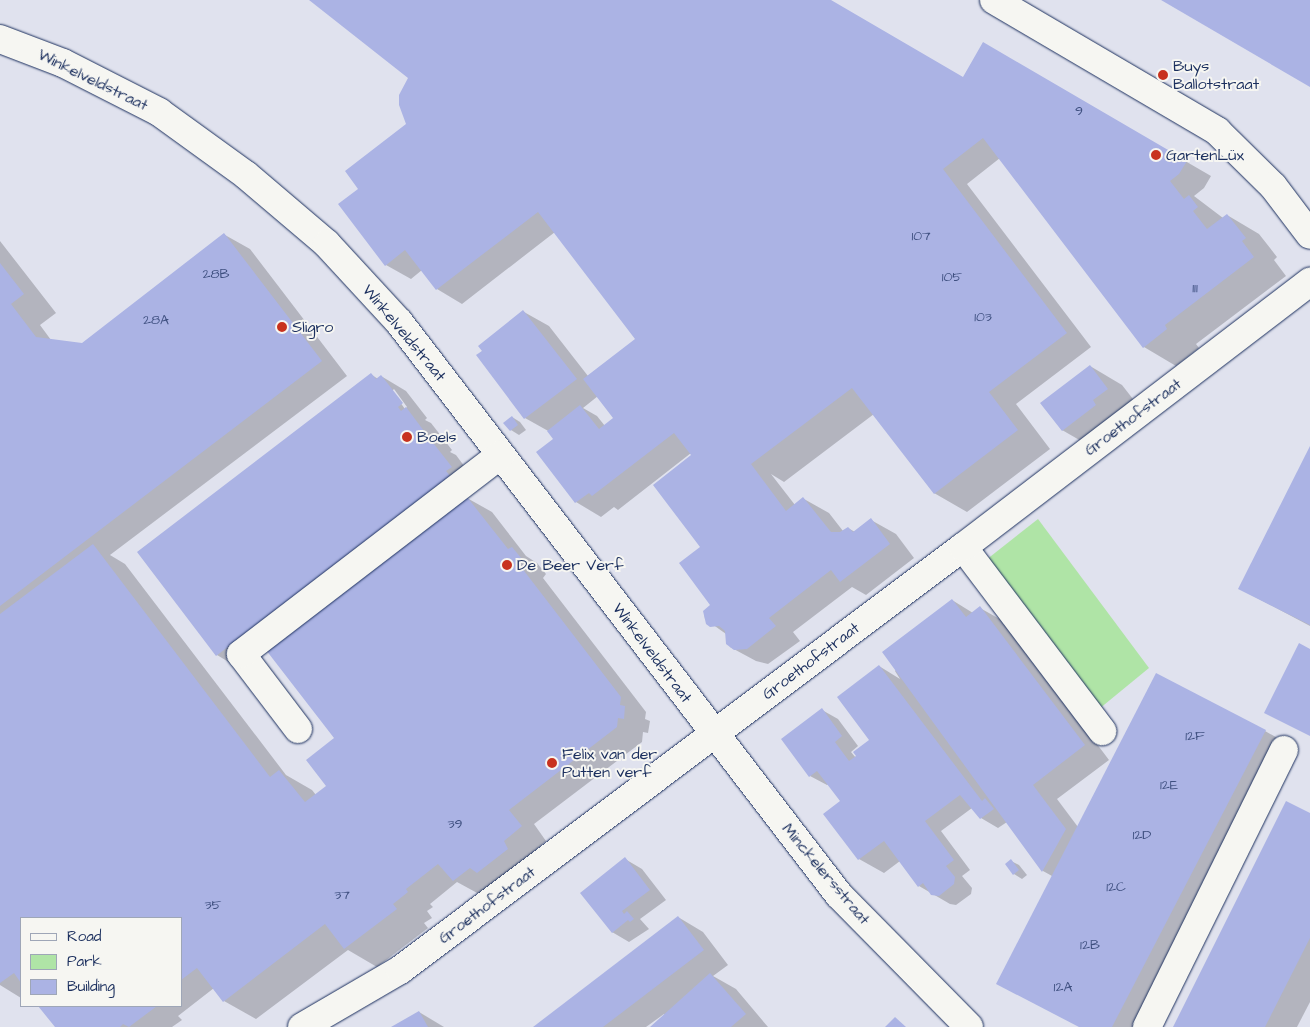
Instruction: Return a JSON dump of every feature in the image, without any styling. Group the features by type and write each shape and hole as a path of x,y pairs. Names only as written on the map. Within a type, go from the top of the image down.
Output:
{"street":[{"path":"994,0 1218,132 1273,186 1310,236"},
{"name":"Winkelveldstraat","path":"0,39 63,63 159,112 246,175 327,244 399,322 714,734"},
{"name":"Groethofstraat","path":"302,1027 400,970 963,547 1310,282"},
{"path":"298,729 241,654 500,455"},
{"path":"963,547 1102,731"},
{"name":"Minckelersstraat","path":"714,734 839,894 969,1027"},
{"path":"1147,1027 1284,750"}],"shaded area":[{"path":"0,0 1310,0 1310,1027 0,1027"}],"green space":[{"path":"1038,519 1149,668 1099,709 986,560"}],"building":[{"path":"309,0 831,0 963,77 983,42 1187,161 1179,174 1170,181 1184,199 1189,195 1198,207 1193,211 1207,229 1227,214 1246,238 1242,241 1254,257 1165,325 1167,329 1143,348 983,138 943,169 1067,333 989,392 1018,430 934,494 852,388 751,464 786,511 803,497 831,532 840,532 848,527 853,532 871,518 890,544 840,582 831,570 769,618 776,626 747,649 734,650 726,644 725,631 719,626 710,627 706,624 703,611 710,605 679,563 700,547 653,485 691,455 674,433 592,496 589,493 575,503 536,452 553,439 547,431 580,405 599,429 613,418 583,379 635,339 538,212 436,290 405,250 385,266 338,204 358,189 345,171 406,124 399,105 399,95 408,78"},
{"path":"1161,0 1310,0 1310,87"},
{"path":"224,233 322,361 0,606 0,263 24,294 11,304 36,337 82,343"},
{"path":"523,310 577,379 524,419 476,355 482,351 478,346"},
{"path":"1090,365 1108,389 1093,400 1096,405 1062,431 1040,403"},
{"path":"371,373 376,379 381,375 403,403 398,407 401,411 406,407 427,435 422,439 425,443 430,439 452,467 446,471 451,477 216,656 137,552"},
{"path":"512,416 518,425 510,431 503,423"},
{"path":"1310,446 1310,625 1238,589"},
{"path":"467,497 508,549 512,547 522,559 518,563 621,697 620,705 625,706 624,719 618,718 617,727 509,810 522,826 504,841 508,849 477,873 470,868 453,881 438,864 406,889 408,892 393,904 397,909 344,949 325,924 223,1002 197,968 182,979 182,917 20,917 20,982 14,973 0,983 0,614 93,544 270,777 279,770 305,802 326,786 306,760 334,738 266,650"},
{"path":"952,599 966,617 980,606 1085,745 1033,785 1066,829 1042,872 882,652"},
{"path":"1299,643 1310,649 1310,736 1264,713"},
{"path":"879,665 982,801 985,798 994,809 980,819 960,795 925,821 954,860 946,866 955,877 954,884 939,896 931,895 923,883 918,887 884,841 858,860 823,814 840,801 817,771 809,777 781,739 822,708 842,736 835,742 849,761 856,756 853,752 869,740 837,697"},
{"path":"1156,673 1266,730 1112,1027 1079,1027 996,984"},
{"path":"1286,801 1310,813 1310,938 1265,1027 1173,1027"},
{"path":"625,857 650,890 622,911 624,914 627,911 634,919 630,922 628,920 612,933 580,893"},
{"path":"1011,859 1019,870 1013,875 1005,864"},
{"path":"678,916 704,950 603,1027 533,1027"},
{"path":"710,973 746,1014 731,1027 650,1027"},
{"path":"39,1007 156,1007 129,1027 123,1024 120,1027 55,1027"},
{"path":"419,1011 428,1027 391,1027"},
{"path":"895,1017 906,1027 885,1027"}],"place":[{"name":"Buys Ballotstraat","path":"1163,75"},
{"name":"GartenLüx","path":"1156,155"},
{"name":"Sligro","path":"282,327"},
{"name":"Boels","path":"407,437"},
{"name":"De Beer Verf","path":"507,565"},
{"name":"Felix van der Putten verf","path":"552,763"}]}
